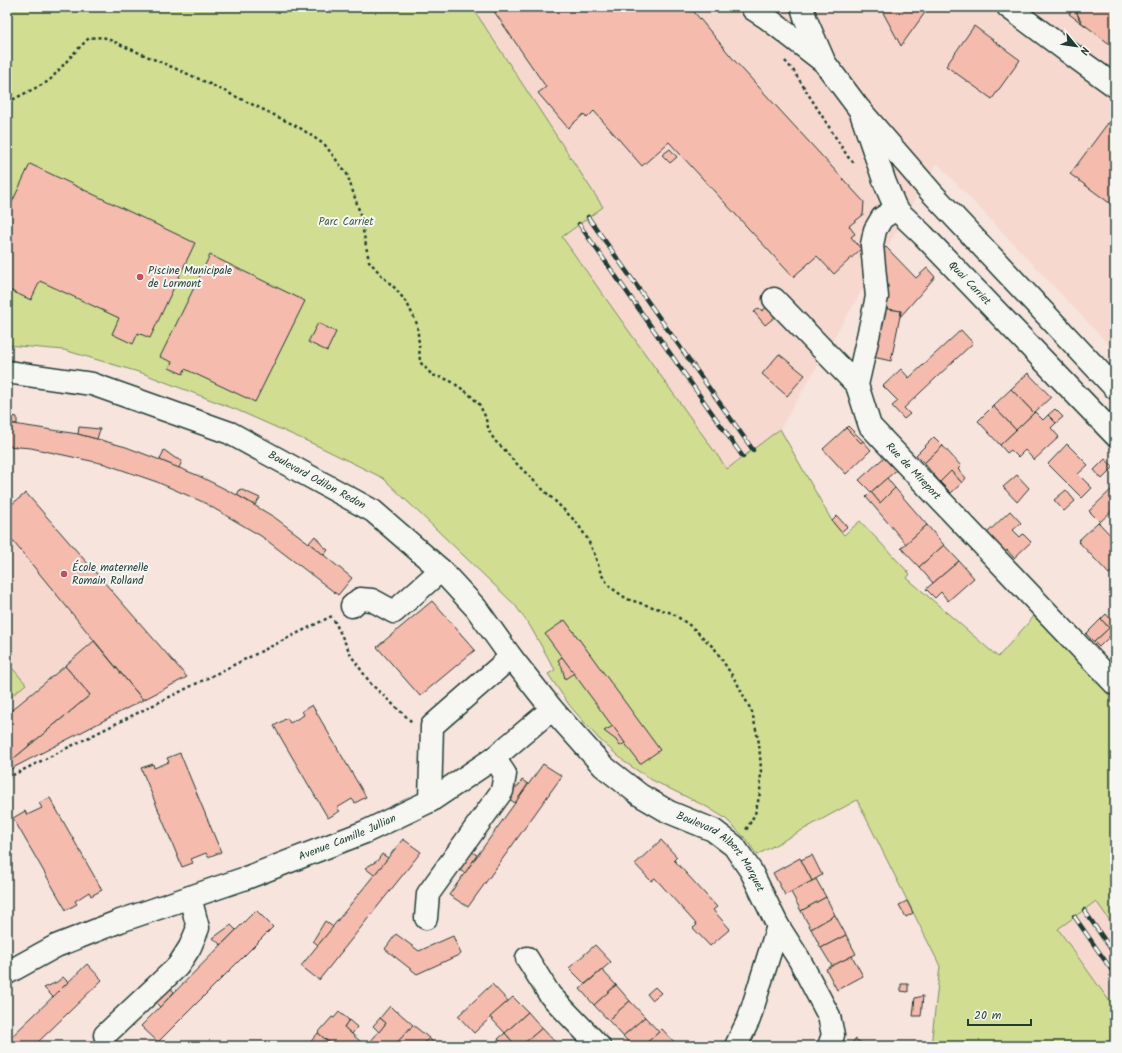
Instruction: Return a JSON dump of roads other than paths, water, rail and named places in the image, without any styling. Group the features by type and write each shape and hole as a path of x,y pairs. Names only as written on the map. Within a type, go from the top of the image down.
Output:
{"street":[{"name":"Quai Carriet","path":"802,7 824,62 860,110 931,192 1115,388"},
{"path":"1008,7 1115,86"},
{"name":"Quai Carriet","path":"756,8 824,62"},
{"name":"Quai Carriet","path":"860,110 885,183 896,209 923,235 1115,436"},
{"path":"857,385 877,298 872,246 875,230 882,218 896,209"},
{"path":"774,299 857,385"},
{"name":"Boulevard Odilon Redon","path":"7,372 92,384 230,433 373,511 441,570 476,608 511,657 552,709"},
{"name":"Rue de Mireport","path":"857,385 870,426 1115,684"},
{"path":"352,606 360,600 372,600 394,612 441,570"},
{"path":"430,801 432,726 511,657"},
{"name":"Avenue Camille Jullian","path":"7,973 56,946 120,921 246,878 365,832 430,801 494,758 552,709"},
{"name":"Boulevard Albert Marquet","path":"552,709 603,766 640,795 669,812 713,830 734,846 750,871 778,926 799,959 829,1016 833,1035 829,1046"},
{"path":"426,918 428,894 502,791 505,774 494,758"},
{"path":"105,1035 178,966 186,954 198,928 190,897"},
{"path":"736,1046 749,1019 778,926"},
{"path":"527,958 550,995 599,1046"}],"railway":[{"path":"588,217 753,450"},
{"path":"579,224 743,457"},
{"path":"1084,910 1115,955"},
{"path":"1074,916 1115,975"}],"place":[{"name":"Piscine Municipale de Lormont","path":"140,277"},
{"name":"École maternelle Romain Rolland","path":"64,574"}],"park label":[{"name":"Parc Carriet","path":"346,222"}]}
